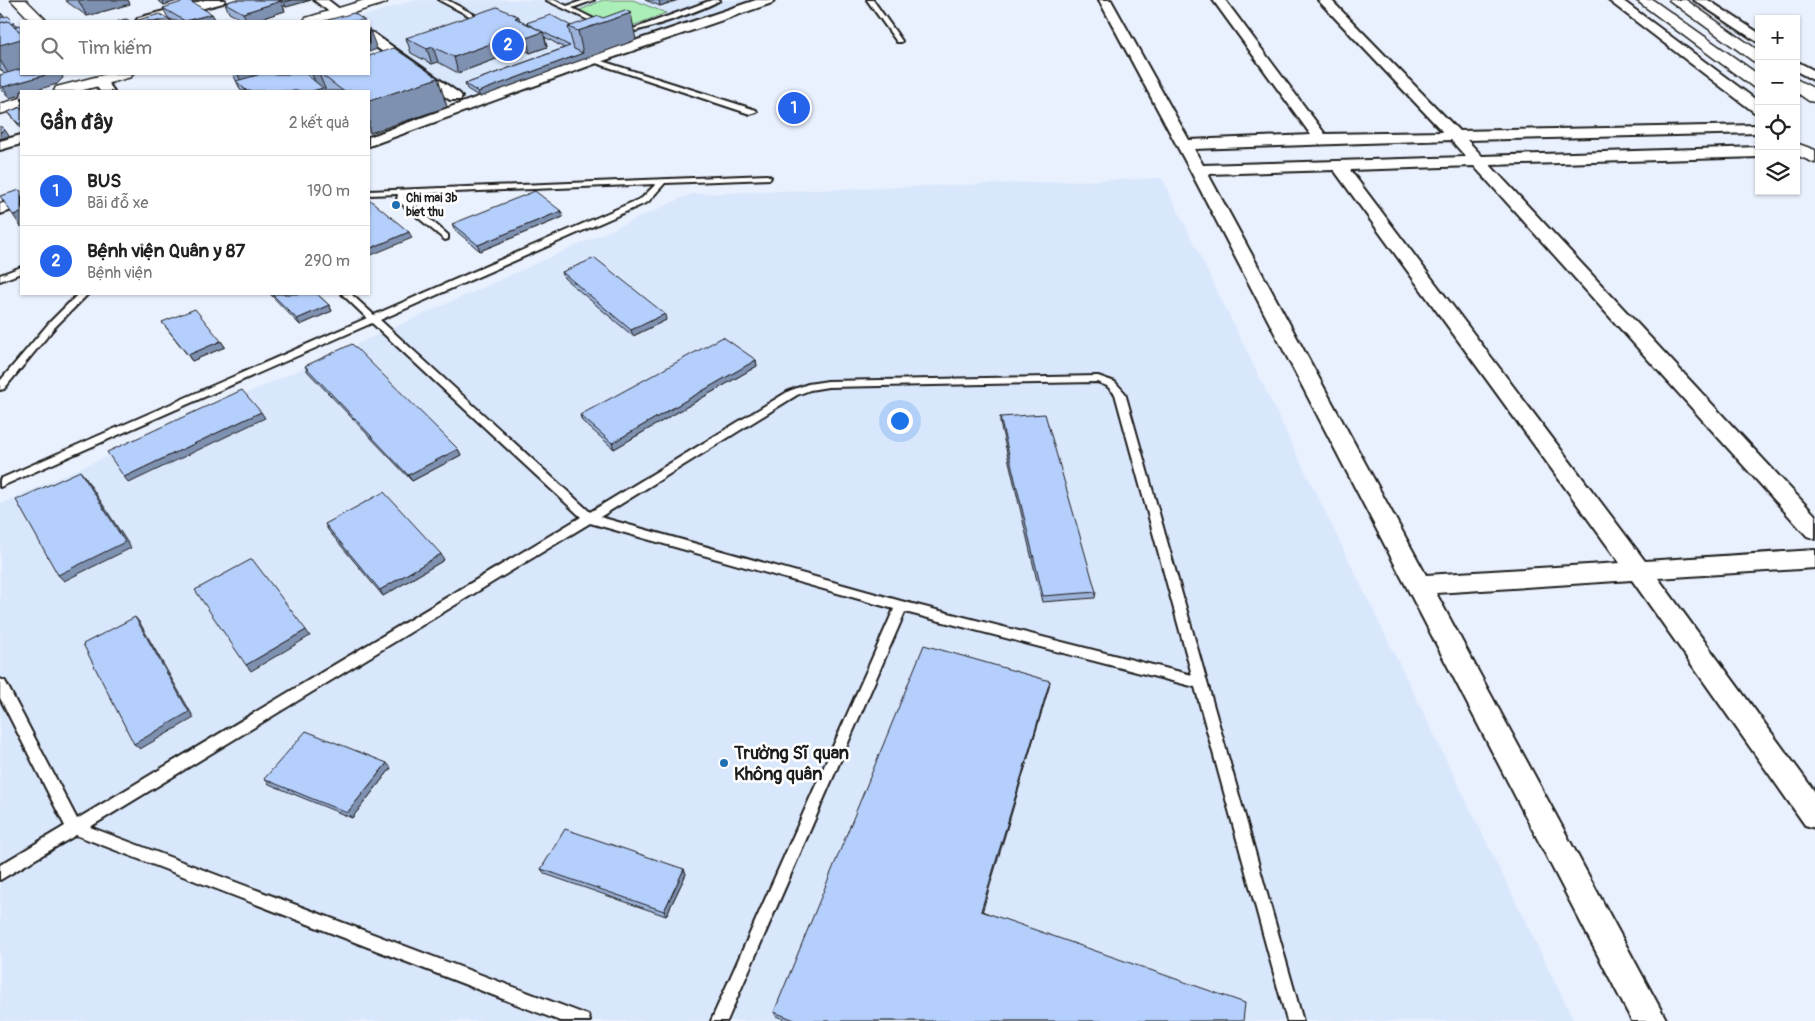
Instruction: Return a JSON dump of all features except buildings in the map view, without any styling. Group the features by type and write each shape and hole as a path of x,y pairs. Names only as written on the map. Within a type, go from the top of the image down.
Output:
{"street":[{"path":"18,0 38,20"},
{"path":"146,20 218,0"},
{"path":"320,0 344,17"},
{"path":"319,20 344,17 381,0"},
{"path":"370,142 592,60 768,0"},
{"path":"1105,0 1198,170 1650,1021"},
{"path":"1219,0 1320,139"},
{"path":"1324,0 1455,136 1815,530"},
{"path":"1614,0 1755,106"},
{"path":"1643,0 1755,80"},
{"path":"1676,0 1755,55"},
{"path":"1700,0 1755,36"},
{"path":"370,37 455,97"},
{"path":"396,74 414,68"},
{"path":"1800,68 1815,78"},
{"path":"66,90 122,75"},
{"path":"1800,87 1815,97"},
{"path":"0,109 20,103"},
{"path":"1800,104 1815,103"},
{"path":"1184,144 1755,128"},
{"path":"0,146 20,139"},
{"path":"1198,170 1755,152"},
{"path":"1339,166 1639,571 1815,815"},
{"path":"0,209 20,202"},
{"path":"1418,585 1815,559"}],"lane":[{"path":"442,0 488,24"},
{"path":"549,0 620,32 629,32 718,0"},
{"path":"568,8 591,0"},
{"path":"870,0 899,41"},
{"path":"592,60 753,112"},
{"path":"370,193 767,178"},
{"path":"0,483 645,200 663,181"},
{"path":"403,192 400,198 445,237"},
{"path":"0,278 20,270"},
{"path":"0,387 52,325 82,295"},
{"path":"347,295 590,518 901,606 1200,683"},
{"path":"0,872 590,518 792,393 808,387 828,384 1098,379 1111,384 1120,393 1295,1021"},
{"path":"719,1021 901,606"},
{"path":"0,685 74,828 582,1021"}],"shaded area":[{"path":"415,0 761,0 466,102 370,31 370,20 353,19"},
{"name":"Trường Sĩ quan Không quân","path":"1162,178 1574,1021 0,1021 0,504 691,194"}],"green space":[{"path":"603,0 633,0 666,13 624,29 578,11"}],"place":[{"name":"Bệnh viện Quân y 87","path":"508,45"},
{"name":"BUS","path":"794,108"},
{"name":"Chi mai 3b biet thu","path":"396,205"},
{"name":"Trường Sĩ quan Không quân","path":"724,763"}]}
